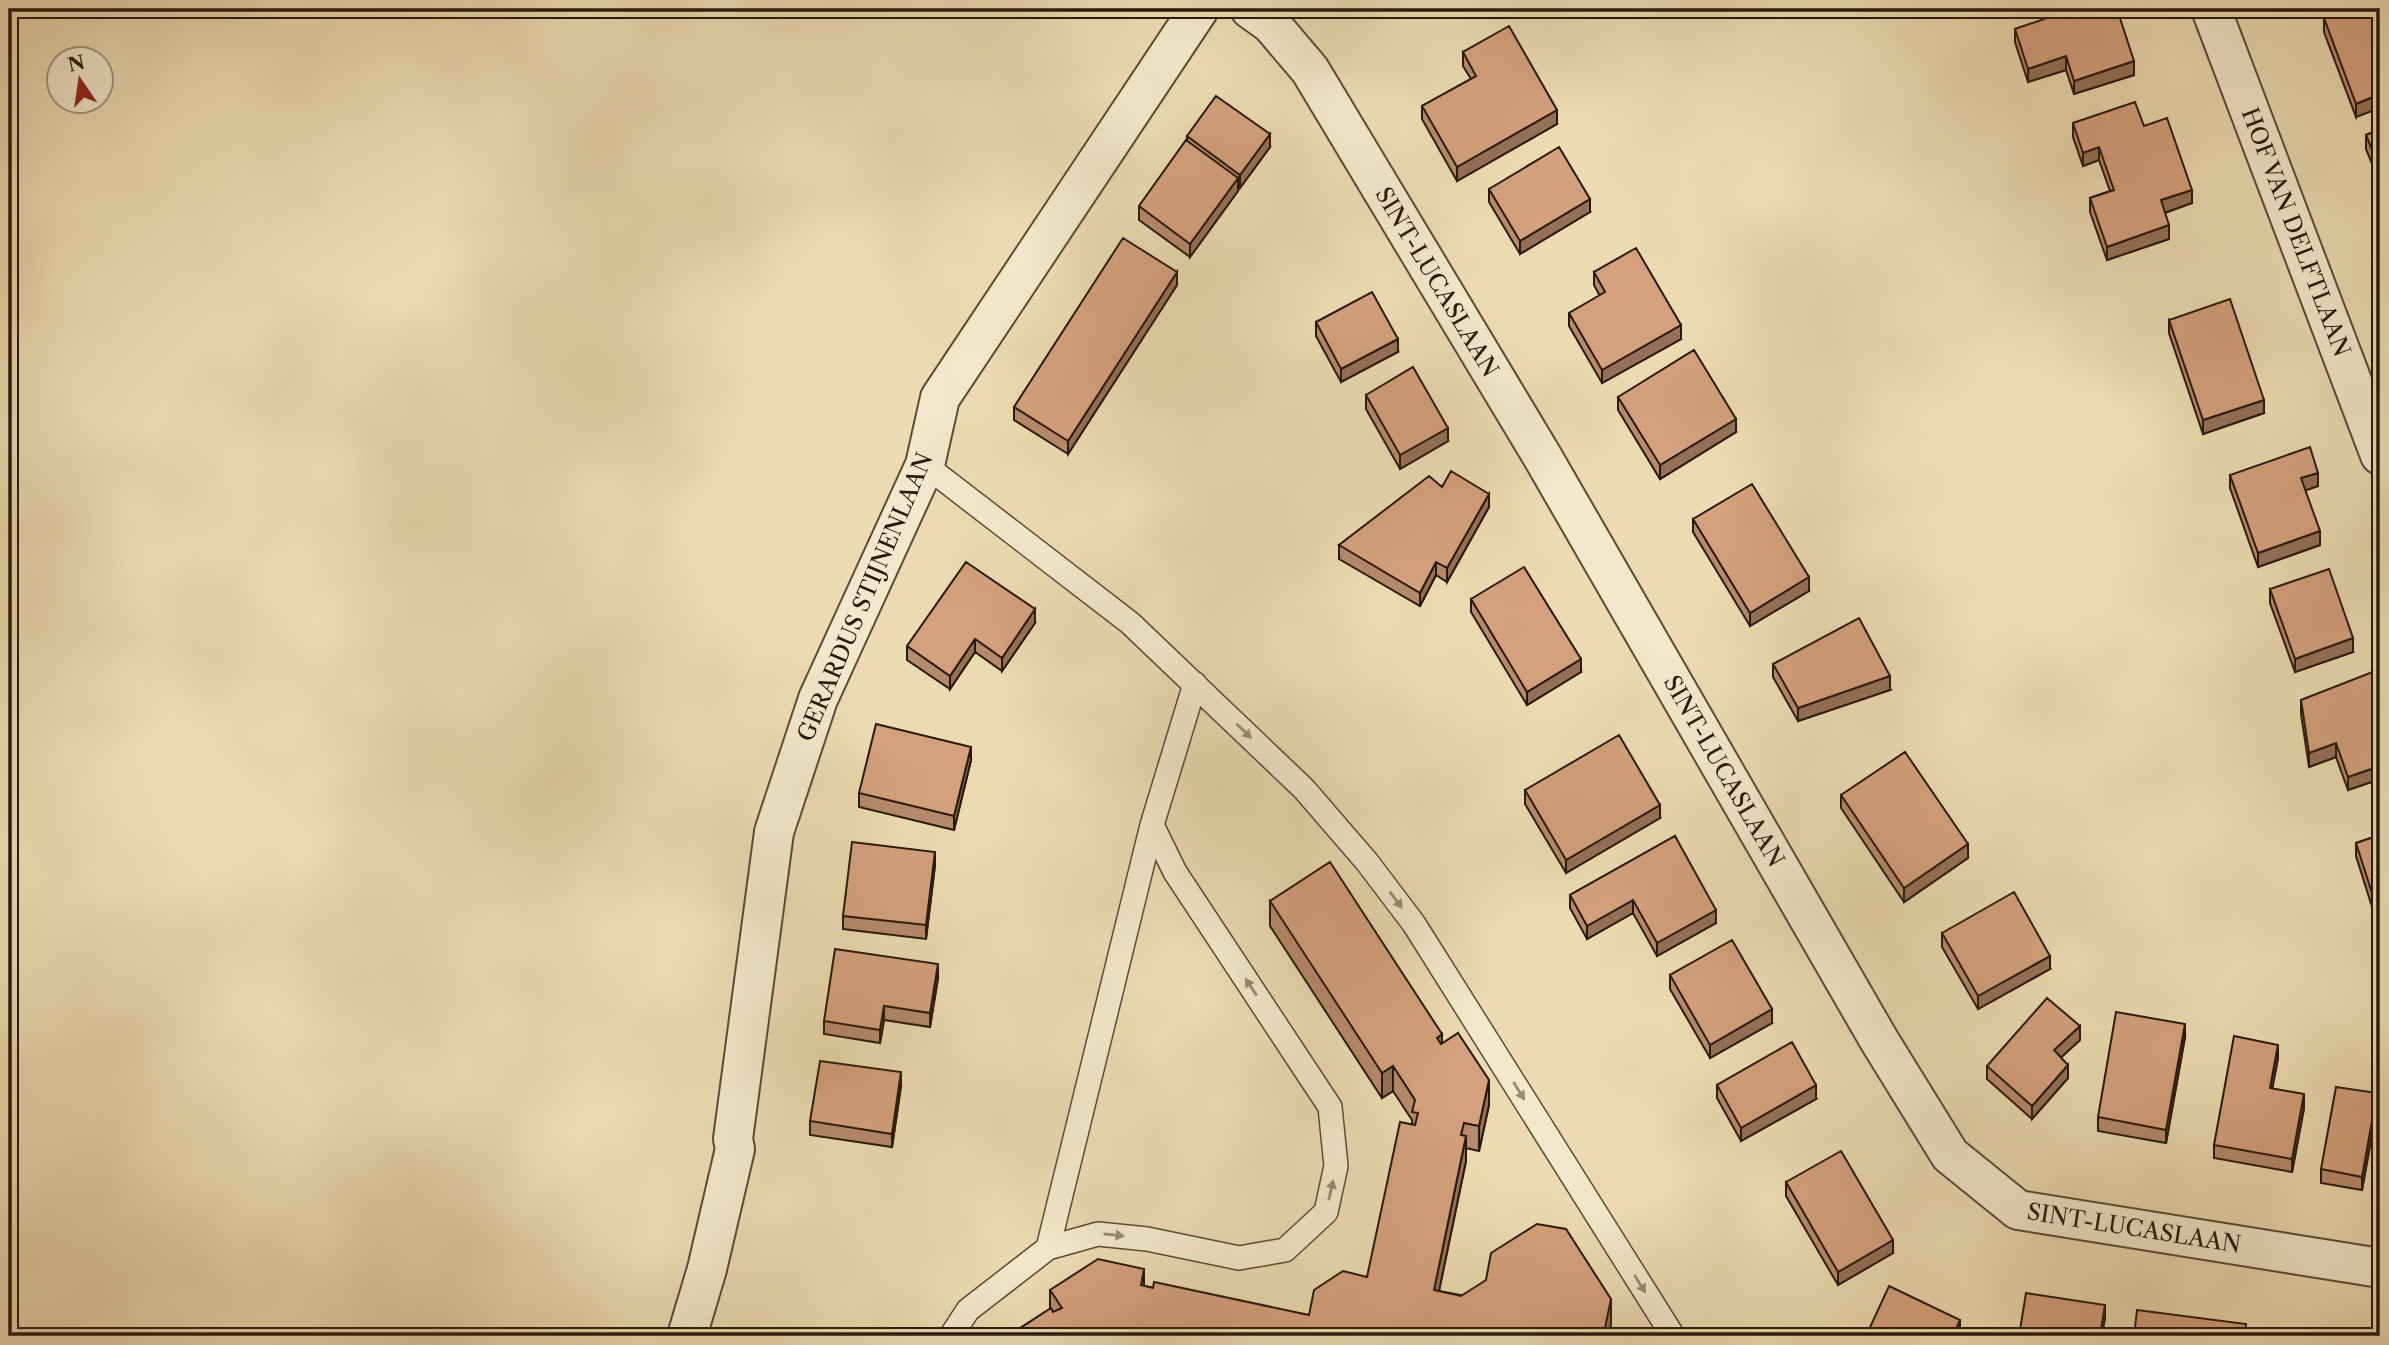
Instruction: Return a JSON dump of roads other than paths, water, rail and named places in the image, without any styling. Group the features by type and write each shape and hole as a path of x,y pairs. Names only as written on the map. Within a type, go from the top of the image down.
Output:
{"street":[{"name":"GERARDUS STIJNENLAAN","path":"687,1336 707,1269 735,1149 733,1139 774,832 818,699 925,465 940,398 1199,9"},
{"name":"SINT-LUCASLAAN","path":"1250,9 1271,24 1310,70 1542,456 1872,1028 1950,1155 2018,1210 2380,1268"},
{"name":"HOF VAN DELFTLAAN","path":"2211,9 2380,455"}],"lane":[{"path":"925,465 1130,623 1304,789 1367,862 1414,924 1673,1336"},
{"path":"1048,1248 1152,825 1195,684"},
{"path":"951,1336 968,1310 1048,1248 1098,1234 1147,1239 1239,1258 1285,1250 1326,1212 1336,1166 1330,1107 1175,872 1152,825"}]}
